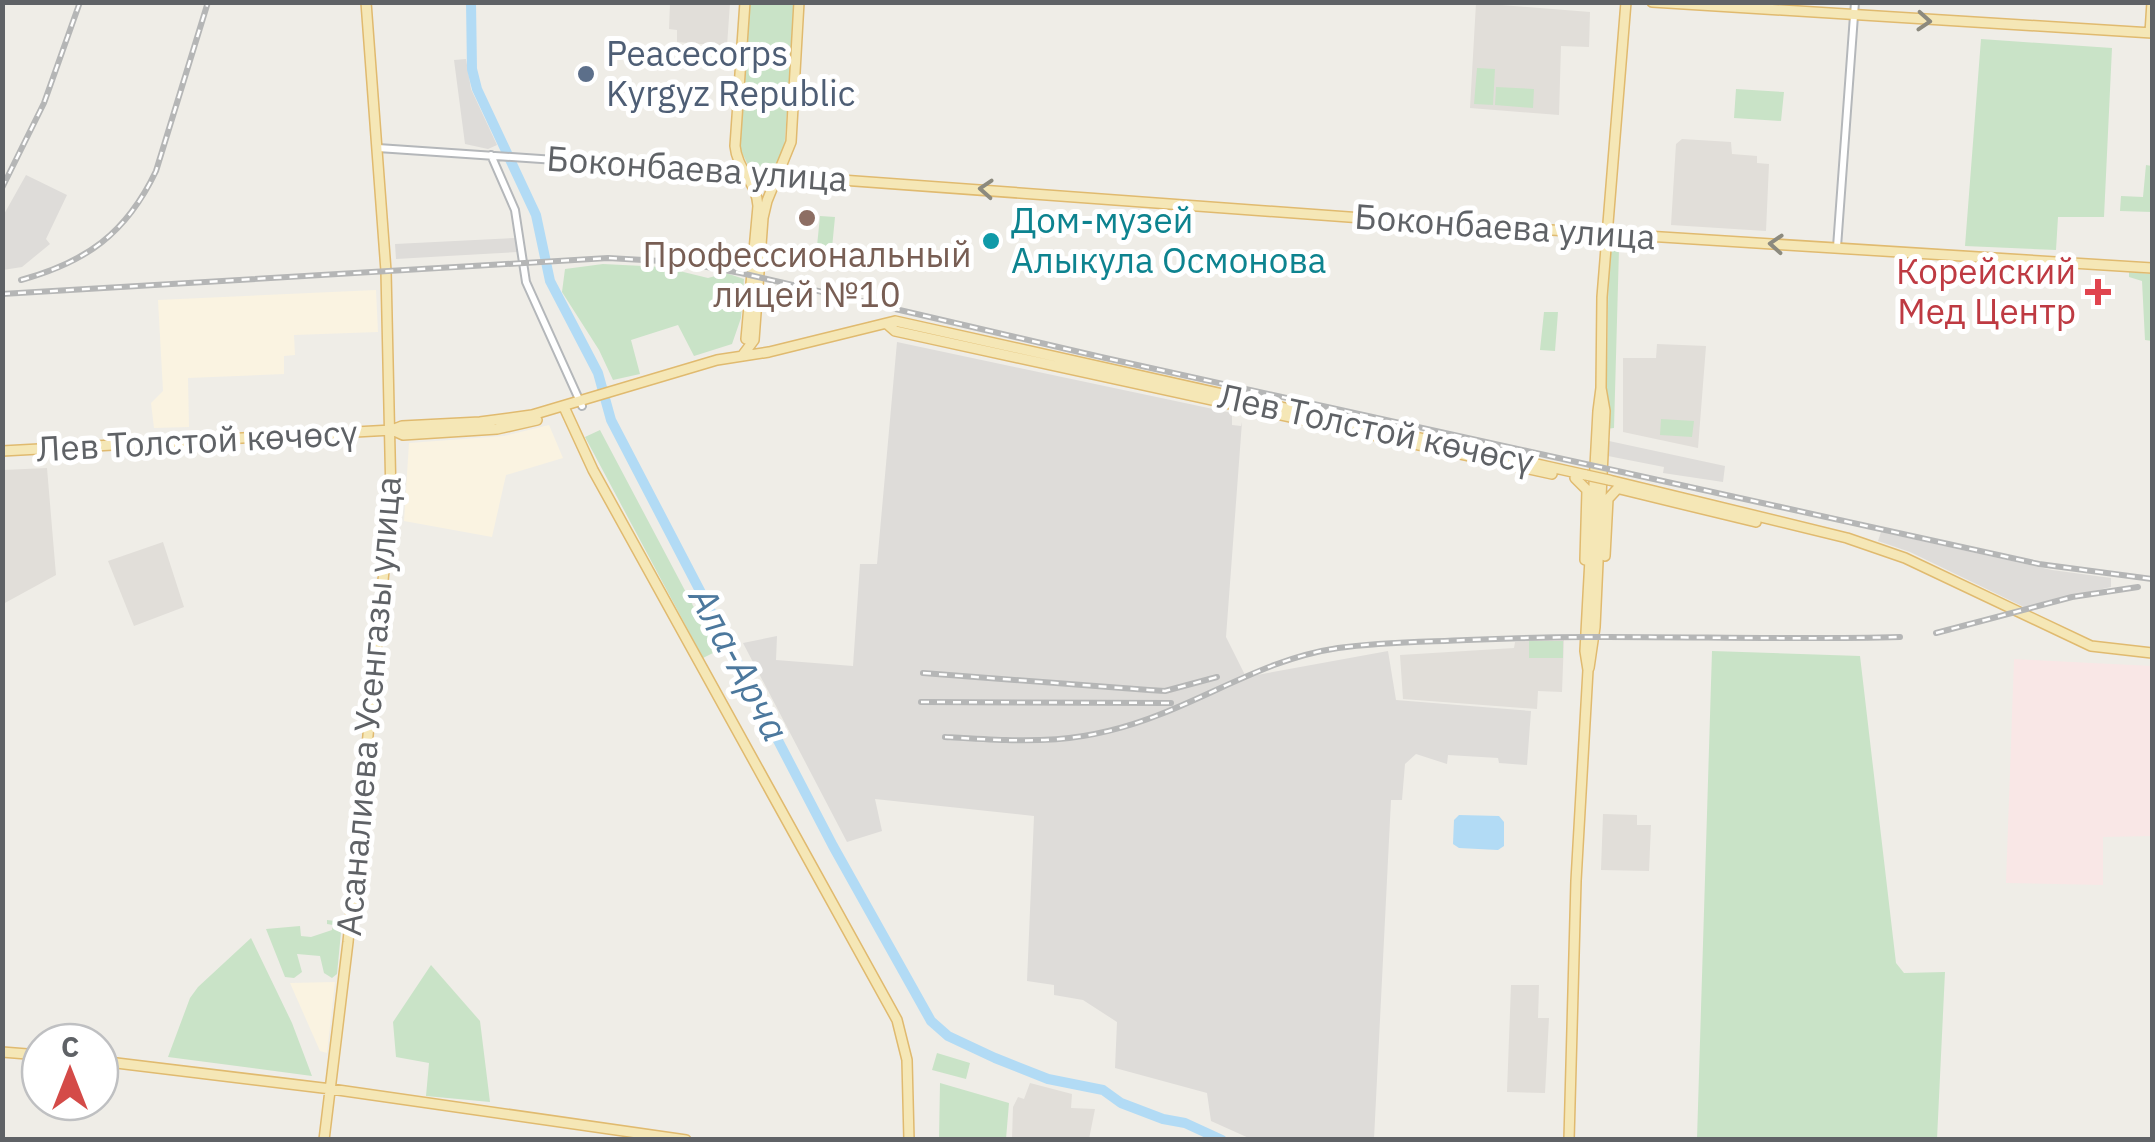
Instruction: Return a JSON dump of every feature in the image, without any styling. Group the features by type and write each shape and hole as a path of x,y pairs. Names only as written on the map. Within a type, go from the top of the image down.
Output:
{"main road":[{"name":"Асаналиева Усенгазы улица","path":"324,1140 390,519 392,430 386,271 366,2"},
{"path":"745,2 735,146 736,160 758,195 751,342"},
{"path":"739,358 751,342 764,218 791,142 799,2"},
{"path":"1591,626 1602,388 1602,297 1626,2"},
{"path":"1652,2 2151,33 2152,2"},
{"name":"Боконбаева улица","path":"746,174 2152,268"},
{"name":"Лев Толстой көчөсү","path":"2,451 392,430 403,434 497,429 739,358 906,323 1848,538 1905,558 2092,646 2152,653"},
{"path":"751,342 769,352"},
{"path":"717,360 751,342"},
{"name":"Лев Толстой көчөсү","path":"618,393 717,360 739,358"},
{"path":"565,409 603,487 897,1020 907,1060 909,1140"},
{"path":"1582,478 1587,495 1584,589 1591,626"},
{"path":"1569,1140 1588,670 1585,652 1603,590 1612,484"},
{"path":"120,1063 686,1140"}],"street":[{"path":"1837,247 1855,2"},
{"name":"Боконбаева улица","path":"378,148 746,174"},
{"path":"493,154 515,210 526,282 581,404"}],"shaded area":[{"path":"670,3 730,3 727,46 677,42 677,30 669,29"},
{"path":"1476,3 1590,12 1589,47 1561,46 1559,115 1470,108"},
{"path":"466,59 471,89 497,145 488,149 465,144 454,60"},
{"path":"1682,139 1731,142 1732,154 1757,156 1757,163 1769,164 1766,231 1671,225 1676,144"},
{"path":"26,175 67,195 46,239 50,244 22,267 3,270 3,216"},
{"path":"515,238 517,252 396,259 395,244"},
{"path":"376,290 378,332 294,335 295,355 284,356 284,374 188,378 189,427 154,428 151,403 163,391 158,300"},
{"path":"897,342 1232,413 1232,425 1241,426 1242,422 1226,637 1246,677 1388,651 1396,700 1531,711 1527,765 1499,763 1498,758 1448,755 1447,764 1416,754 1405,764 1402,800 1391,800 1374,1139 1251,1139 1211,1121 1207,1093 1115,1068 1117,1022 1083,1000 1054,995 1054,985 1027,981 1034,816 875,799 882,831 847,842 743,643 777,636 776,660 853,666 860,564 877,564"},
{"path":"1657,344 1706,346 1698,448 1623,432 1623,358 1656,358"},
{"path":"549,425 563,458 506,475 492,537 404,521 409,443 504,436"},
{"path":"1609,441 1725,466 1723,482 1663,473 1664,467 1608,456"},
{"path":"47,468 56,575 3,604 3,470"},
{"path":"1881,532 2052,570 2111,578 2111,587 2024,607 1910,552 1878,541"},
{"path":"163,542 184,607 134,626 108,561"},
{"path":"1564,639 1562,692 1538,691 1537,709 1403,699 1400,655 1514,648 1515,642"},
{"path":"2014,659 2152,666 2152,836 2103,837 2103,885 2006,883"},
{"path":"1603,814 1637,815 1637,825 1651,825 1649,871 1601,870"},
{"path":"335,982 327,1053 320,1051 290,983"},
{"path":"1511,985 1539,985 1538,1018 1549,1018 1545,1093 1507,1092"},
{"path":"1030,1083 1072,1094 1071,1108 1095,1109 1089,1139 1012,1139 1013,1107 1018,1097 1024,1099"}],"green space":[{"path":"750,3 795,3 780,167 749,167 740,149"},
{"path":"1981,39 2112,48 2104,217 2058,217 2056,250 1965,246"},
{"path":"1477,68 1495,69 1493,105 1474,104"},
{"path":"1496,87 1534,89 1533,108 1495,105"},
{"path":"1736,89 1784,92 1781,121 1734,118"},
{"path":"2146,165 2152,166 2152,212 2120,211 2121,196 2143,197"},
{"path":"820,216 835,217 832,248 817,246"},
{"path":"1609,249 1619,249 1614,428 1606,429"},
{"path":"603,264 663,267 708,278 726,273 744,279 741,318 732,344 694,356 678,325 631,340 640,374 613,380 562,292 565,269"},
{"path":"2129,272 2152,274 2152,341 2145,340 2142,281 2129,277"},
{"path":"1544,312 1558,312 1555,351 1540,350"},
{"path":"1661,419 1694,421 1692,437 1660,435"},
{"path":"600,430 717,651 703,658 585,437"},
{"path":"1529,641 1563,641 1563,658 1529,658"},
{"path":"1712,651 1860,656 1896,963 1904,973 1945,972 1937,1139 1697,1139"},
{"path":"327,920 342,922 337,974 332,978 324,973 320,956 297,954 302,972 294,978 285,977 266,929 300,926 301,936 311,937 332,930 333,925 327,924"},
{"path":"251,938 292,1023 312,1076 168,1057 190,998"},
{"path":"431,965 480,1021 490,1102 426,1096 429,1063 396,1057 393,1022"},
{"path":"937,1053 970,1063 966,1079 932,1070"},
{"path":"940,1083 1009,1103 1006,1139 939,1139"}],"water":[{"path":"1459,815 1499,816 1504,822 1504,846 1498,850 1459,848 1453,844 1454,820"}],"waterway":[{"name":"Ала-Арча","path":"471,2 472,69 477,89 536,215 550,281 598,373 611,420 833,846 931,1021 948,1036 995,1058 1048,1079 1103,1090 1121,1103 1185,1123 1222,1140"}],"railway":[{"path":"2,188 44,103 80,2"},
{"path":"21,280 65,264 102,242 144,193 156,171 208,2"},
{"path":"2,294 608,258 679,262 2039,564 2152,579"},
{"path":"1936,633 2072,597 2138,587"},
{"path":"945,737 1029,740 1105,732 1161,714 1291,659 1354,646 1521,638 1900,637"},
{"path":"923,673 1165,691 1217,677"},
{"path":"921,702 1171,703"}],"place":[{"name":"Peacecorps Kyrgyz Republic","path":"586,74"},
{"name":"Профессиональный лицей №10","path":"807,218"},
{"name":"Дом-музей Алыкула Осмонова","path":"991,241"},
{"name":"Корейский Мед Центр","path":"2098,292"}]}
